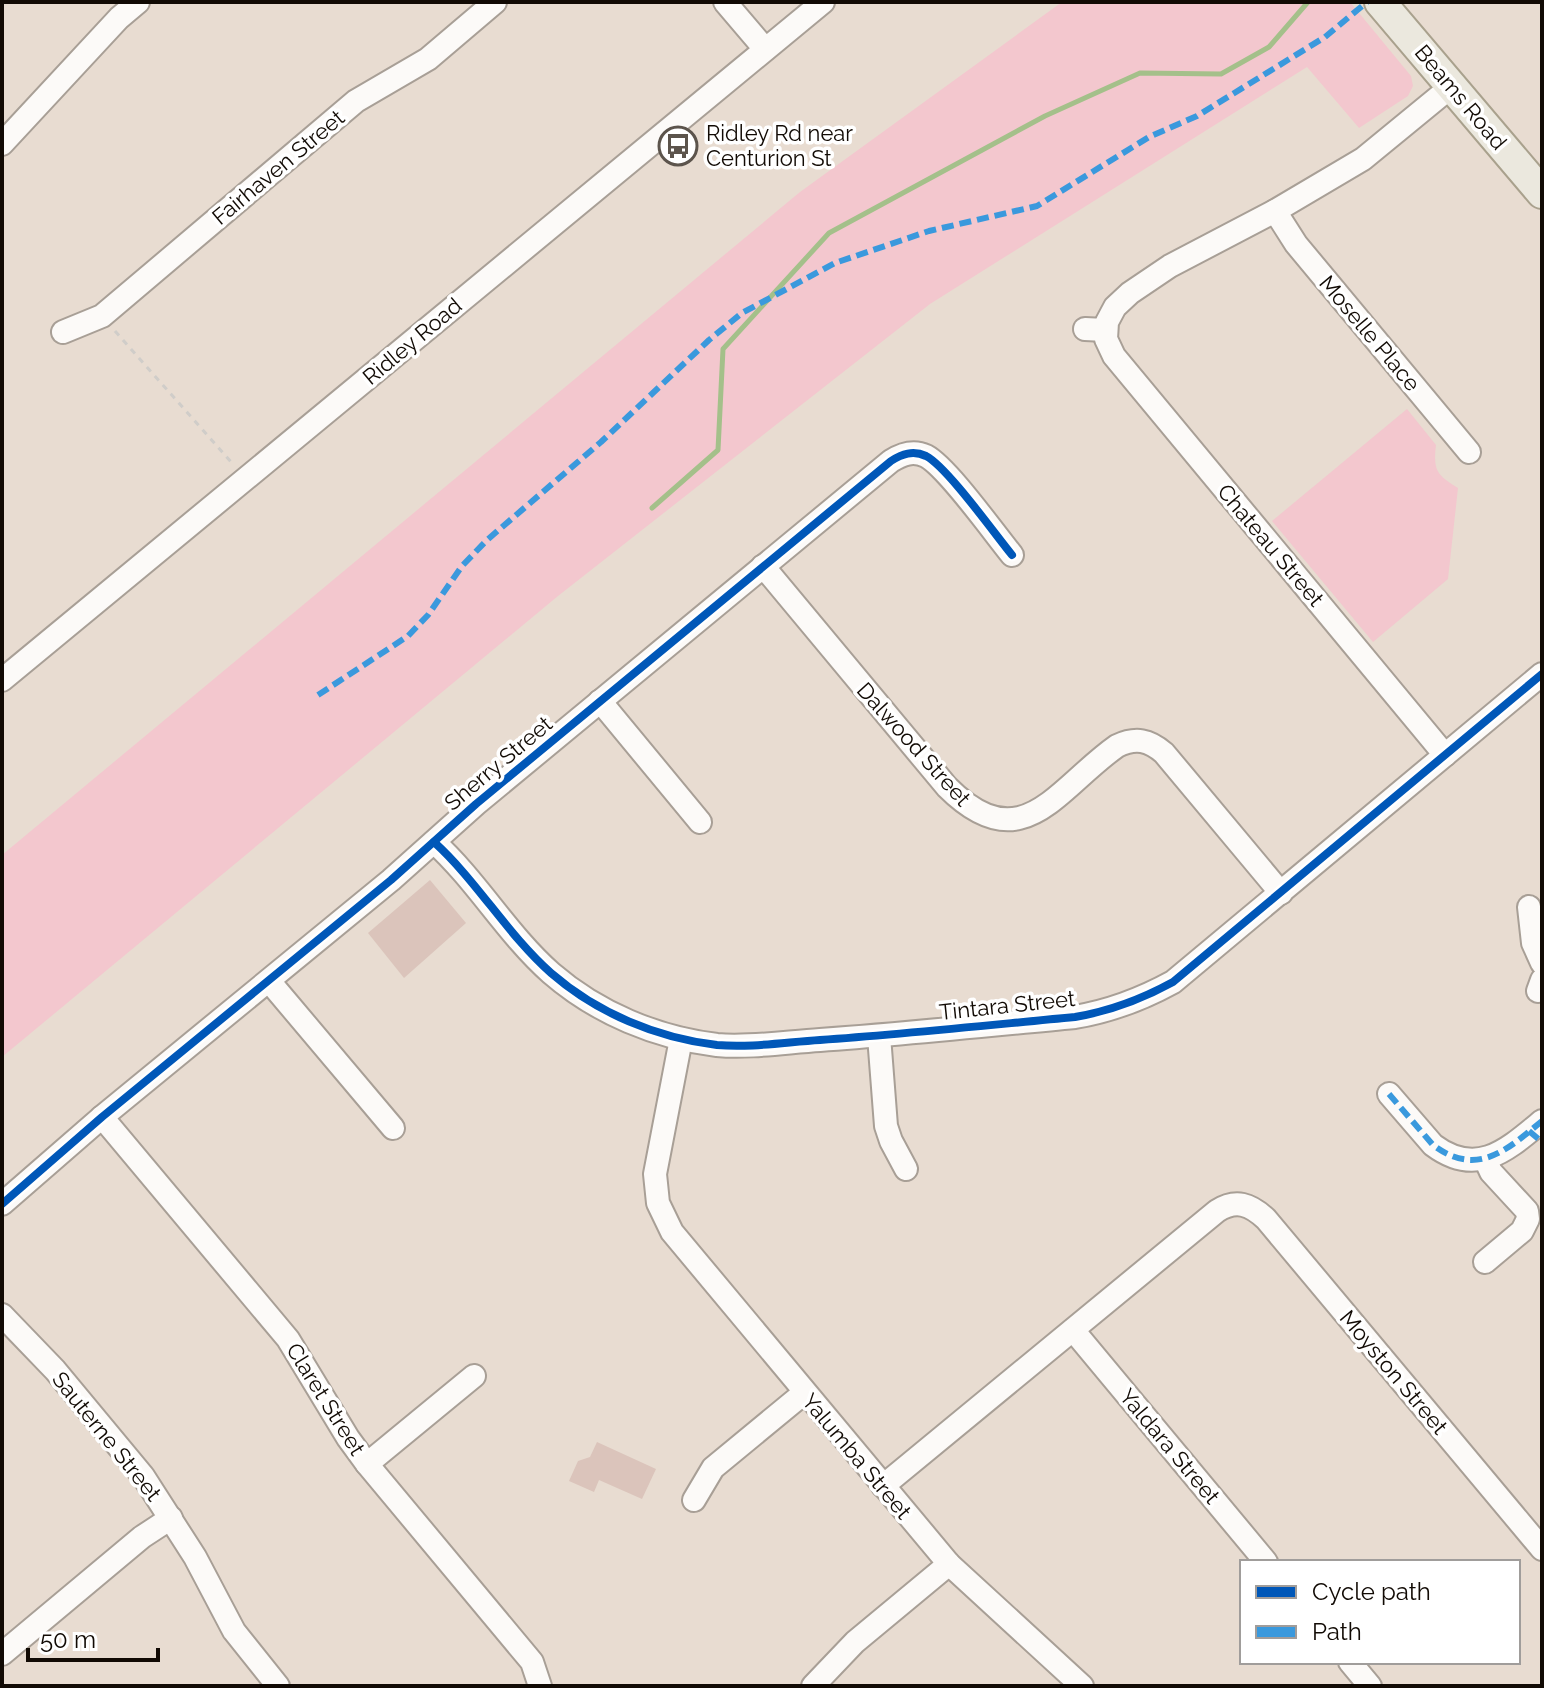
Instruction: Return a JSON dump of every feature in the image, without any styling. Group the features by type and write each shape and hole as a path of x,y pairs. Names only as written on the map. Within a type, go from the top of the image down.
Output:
{"main road":[{"name":"Beams Road","path":"1380,2 1542,193"}],"street":[{"path":"2,144 112,10 138,2"},
{"name":"Fairhaven Street","path":"63,332 102,316 356,101 428,59 495,2"},
{"path":"725,2 765,49"},
{"name":"Ridley Road","path":"2,680 823,2"},
{"name":"Chateau Street","path":"1445,755 1114,356 1095,329 1148,279 1275,211 1363,159 1452,86"},
{"name":"Moselle Place","path":"1275,211 1296,244 1469,452"},
{"name":"Sherry Street","path":"2,1204 102,1117 891,461 916,445 943,472 1012,555"},
{"name":"Dalwood Street","path":"763,566 947,787 972,810 984,816 1011,820 1035,814 1108,752 1139,731 1164,753 1281,893"},
{"name":"Tintara Street","path":"434,842 552,974 609,1012 681,1039 719,1045 749,1045 1075,1017 1106,1011 1145,997 1173,982 1542,674"},
{"path":"600,701 700,822"},
{"path":"1529,907 1533,943 1542,963"},
{"path":"269,981 393,1128"},
{"path":"879,1036 886,1126 906,1169"},
{"name":"Yalumba Street","path":"681,1039 656,1160 651,1205 949,1564 1082,1686"},
{"path":"1389,1094 1422,1134 1442,1152 1463,1159 1485,1159 1538,1131"},
{"name":"Claret Street","path":"102,1117 288,1339 367,1464 532,1662 540,1686"},
{"path":"1485,1159 1491,1172 1527,1211 1528,1219 1522,1231 1485,1262"},
{"name":"Moyston Street","path":"883,1486 1241,1194 1266,1219 1542,1549"},
{"name":"Sauterne Street","path":"2,1315 55,1370 133,1464 171,1518 234,1631 278,1686"},
{"name":"Yaldara Street","path":"1073,1330 1264,1560"},
{"path":"367,1464 474,1376"},
{"path":"694,1500 713,1468 804,1393"},
{"path":"2,1654 142,1537 171,1518"},
{"path":"813,1686 855,1642 949,1564"},
{"path":"1352,1664 1370,1686"}],"path":[{"path":"102,316 232,463"}],"shaded area":[{"path":"1062,2 1350,2 1411,76 1413,86 1408,96 1359,128 1307,67 930,304 558,596 2,1057 2,855 800,192"},
{"path":"1407,409 1436,445 1438,471 1458,488 1448,579 1373,642 1272,521"}],"building":[{"path":"430,880 466,923 404,978 368,933"},
{"path":"597,1442 656,1469 642,1499 599,1480 594,1492 569,1481 578,1461 590,1457"}],"waterway":[{"path":"652,508 718,450 723,349 829,233 1045,116 1140,73 1221,74 1269,47 1308,2"}],"marked path":[{"path":"318,695 408,636 428,615 462,566 487,540 601,442 742,313 835,263 929,231 1037,206 1149,137 1197,116 1325,37 1367,2"},
{"path":"1389,1094 1433,1145 1449,1155 1464,1159 1478,1160 1504,1150 1542,1121"},
{"path":"1529,1131 1542,1142"}],"cycle path":[{"path":"2,1204 102,1117 391,880 476,804 891,461 912,453 926,456 958,486 1012,555"},
{"path":"434,842 464,873 520,942 551,973 608,1012 650,1030 695,1042 730,1046 1075,1017 1126,1004 1173,982 1542,674"}],"place":[{"name":"Ridley Rd near Centurion St","path":"678,146"}]}
